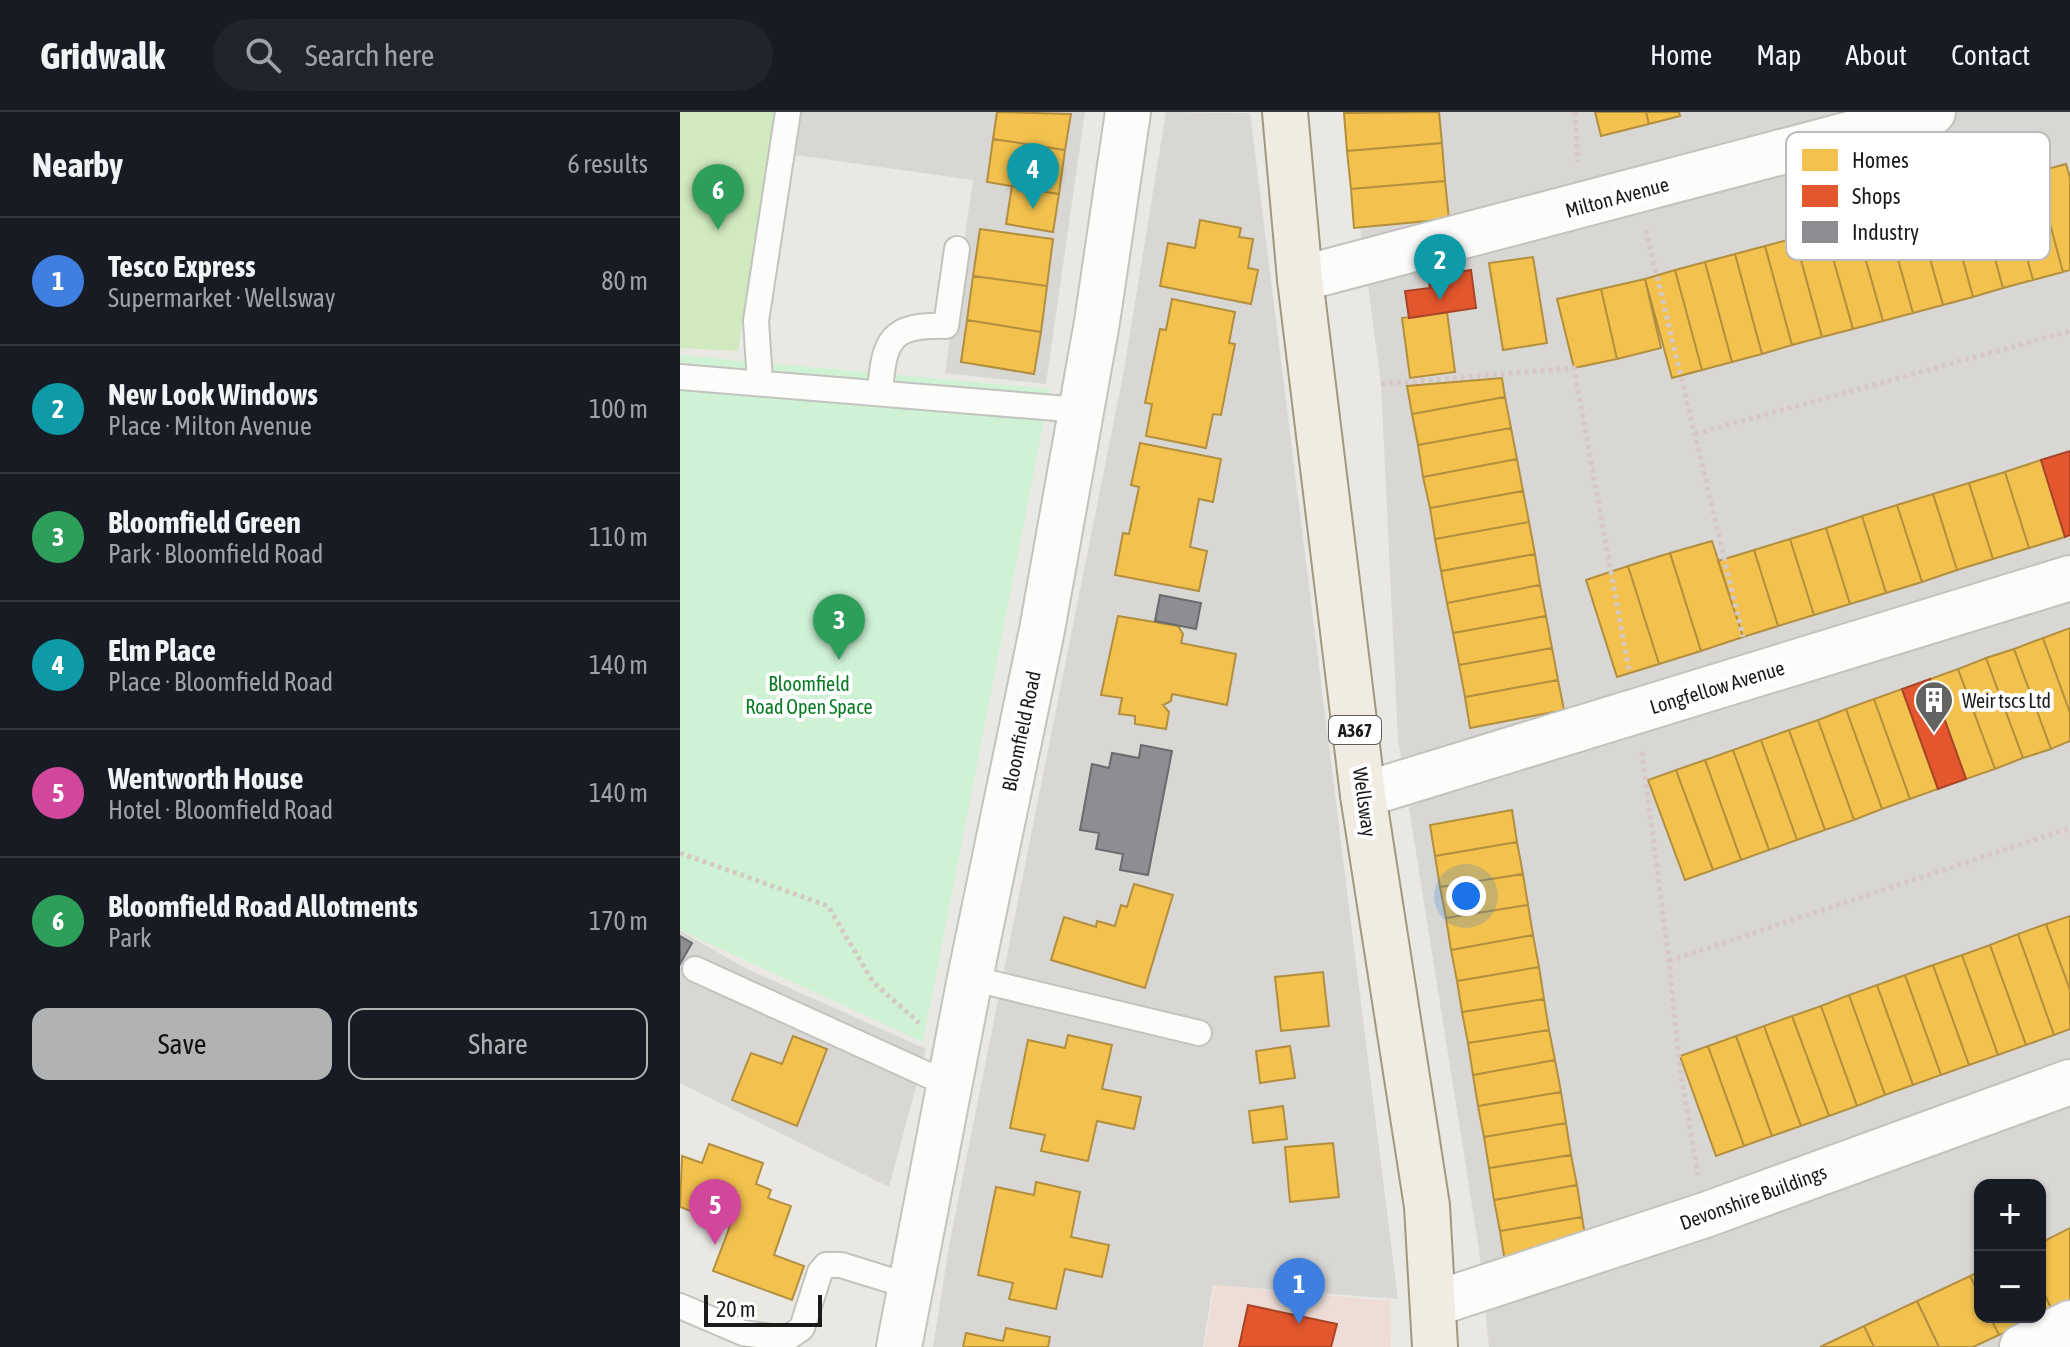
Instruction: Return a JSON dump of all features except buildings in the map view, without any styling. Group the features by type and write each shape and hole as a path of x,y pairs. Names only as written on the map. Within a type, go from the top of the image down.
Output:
{"main road":[{"name":"Wellsway","path":"1285,112 1300,279 1363,795 1427,1206 1435,1347"}],"street":[{"name":"Bloomfield Road","path":"899,1347 970,978 1042,630 1097,322 1128,112"},
{"name":"Milton Avenue","path":"1858,132 1933,112"},
{"name":"Milton Avenue","path":"1300,279 1786,151"},
{"name":"Longfellow Avenue","path":"1363,795 2070,578"},
{"name":"Devonshire Buildings","path":"1434,1304 1705,1215 2070,1082"},
{"path":"2022,1347 2070,1323"}],"lane":[{"path":"760,382 756,321 788,112"},
{"path":"880,392 882,360 896,335 918,325 946,326 957,249"},
{"path":"680,377 1080,410"},
{"path":"695,969 953,1064"},
{"path":"970,978 1199,1033"},
{"path":"680,1306 743,1333 786,1339 802,1328 820,1272 826,1265 841,1265 909,1286"}],"path":[{"path":"1637,191 1752,677"},
{"path":"1695,434 2070,331"},
{"path":"1381,384 1574,368 1636,712 1679,1062 1705,1215"},
{"path":"1669,961 2070,828"},
{"path":"680,853 828,906 873,982 927,1030 953,1064"}],"shaded area":[{"path":"802,112 1085,112 1046,384 945,373 973,180 795,155"},
{"path":"1166,112 1250,113 1398,1299 1213,1285 1203,1347 933,1347 949,1246 1124,370"},
{"path":"1345,112 2070,112 2070,1347 1489,1347 1479,1249 1398,739 1381,384"},
{"path":"680,931 747,969 926,1049 889,1187 680,1083"},
{"path":"1215,1285 1390,1301 1391,1347 1204,1347"}],"green space":[{"path":"680,112 774,112 738,351 680,348"},
{"name":"Bloomfield Road Open Space","path":"680,355 1050,389 923,1042 680,930"}],"place":[{"name":"Elm Place","path":"1033,209"},
{"name":"Bloomfield Road Allotments","path":"718,230"},
{"name":"New Look Windows","path":"1440,300"},
{"name":"Bloomfield Green","path":"839,660"},
{"name":"Weir tscs Ltd","path":"1934,734"},
{"name":"Wentworth House","path":"715,1245"},
{"name":"Tesco Express","path":"1299,1324"}]}
